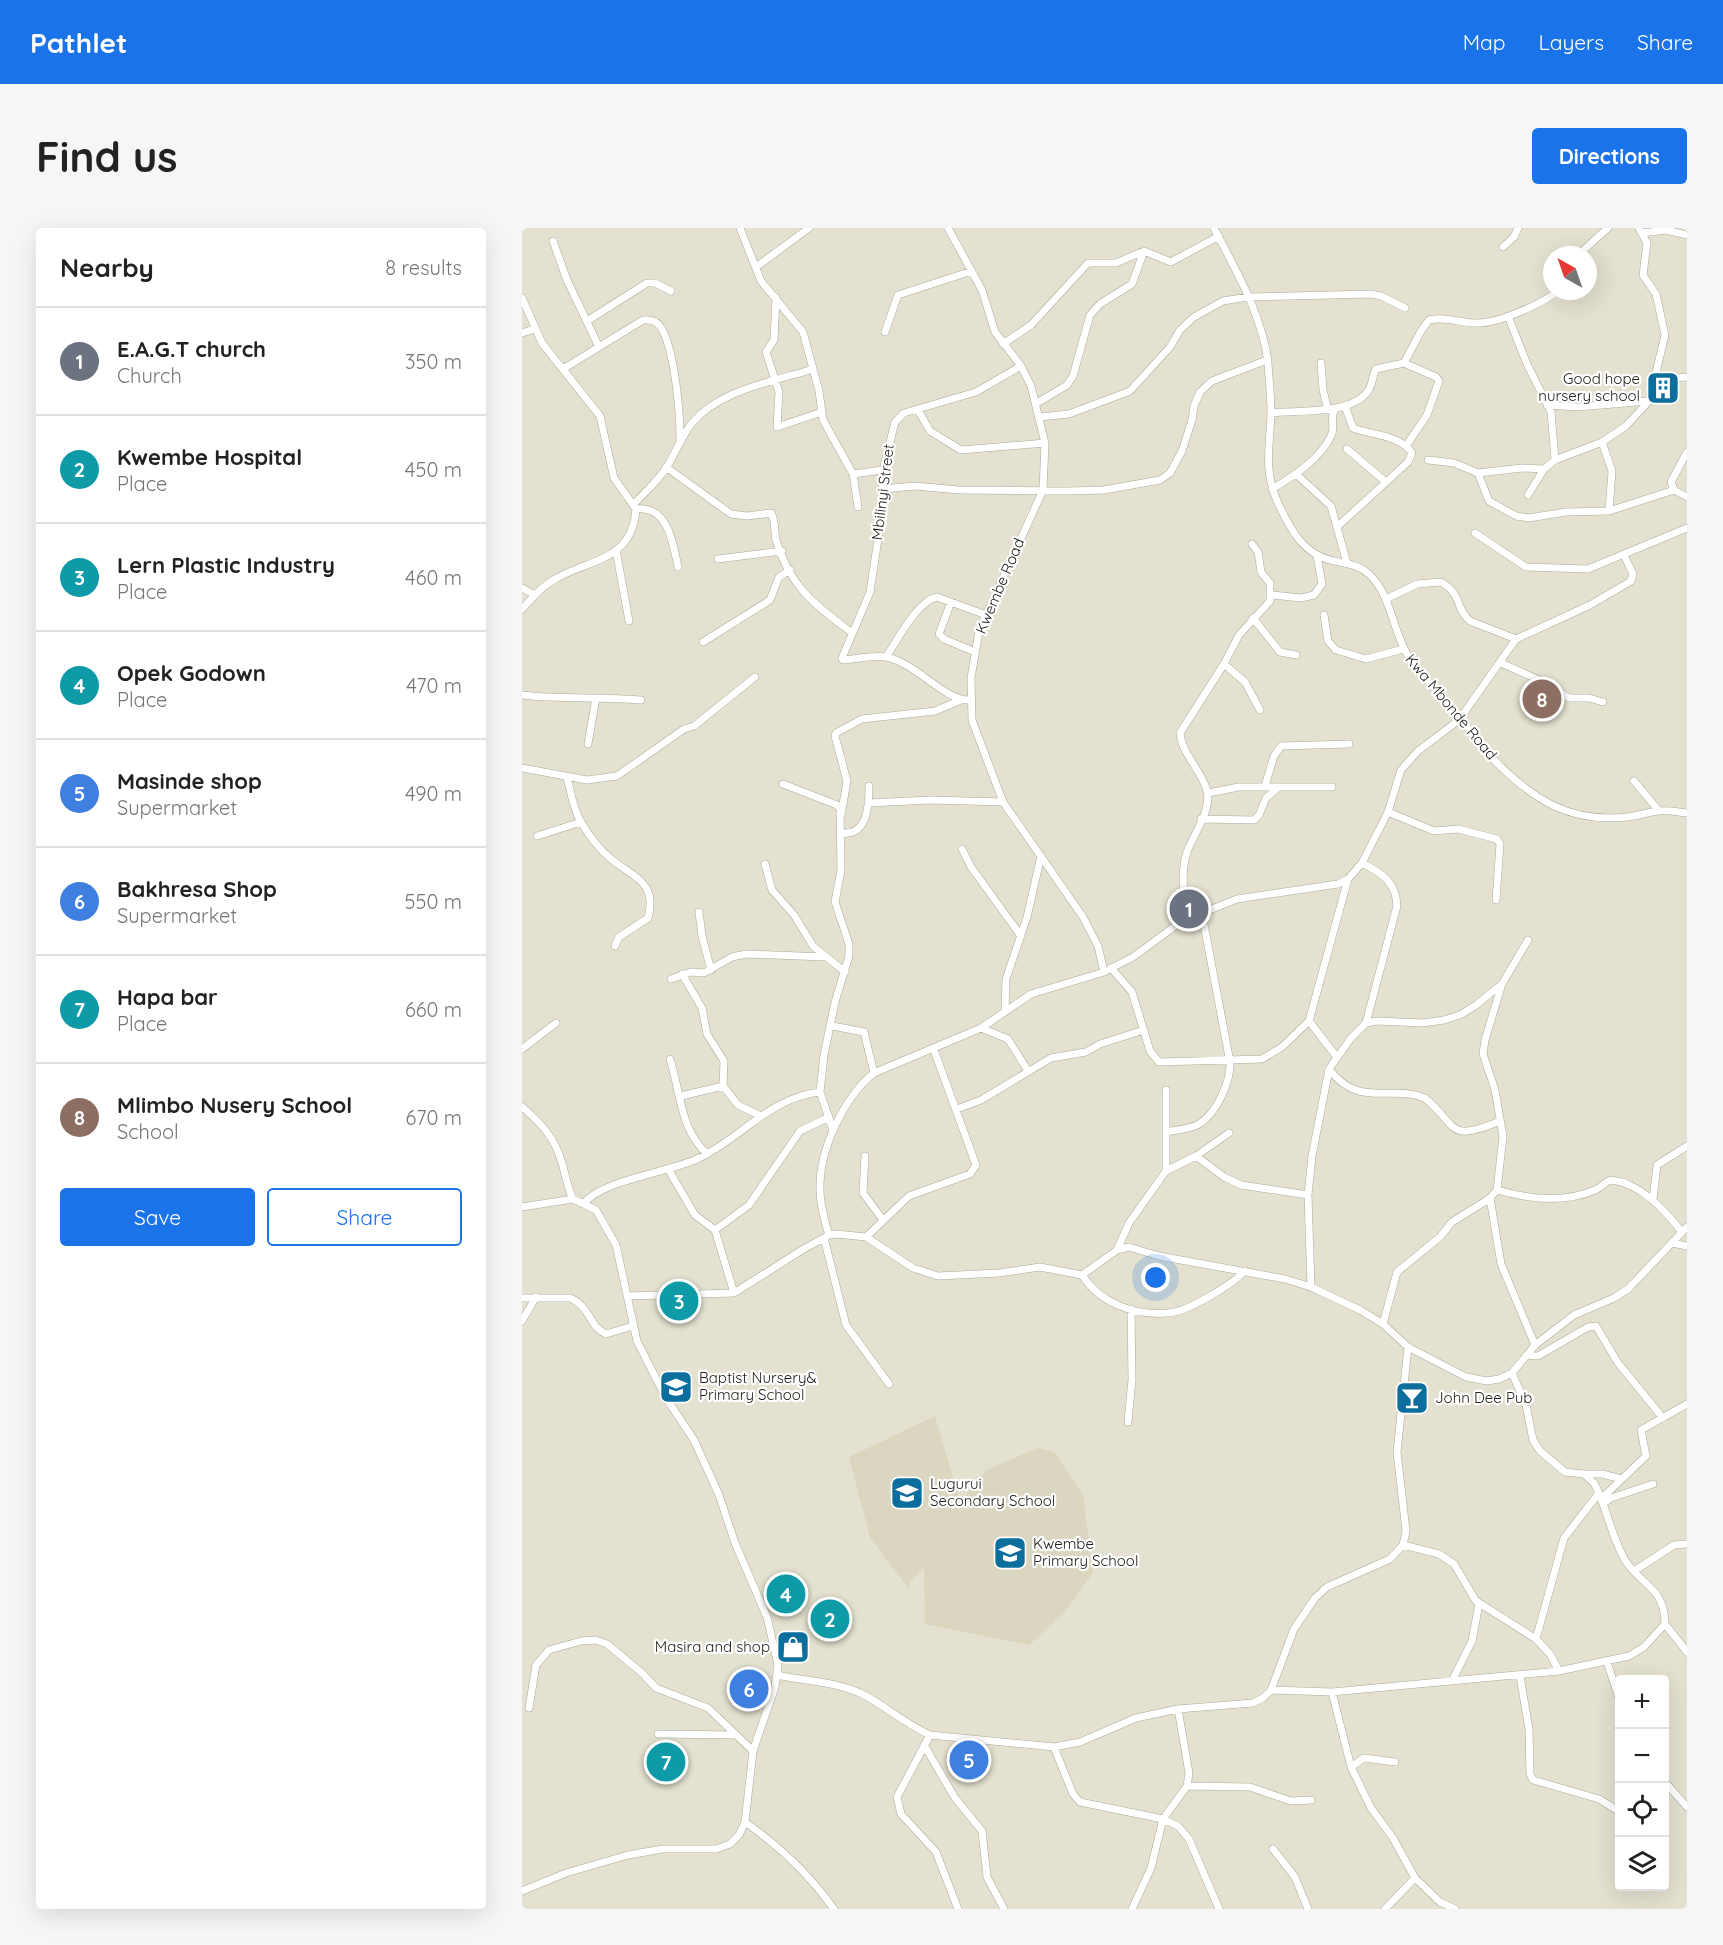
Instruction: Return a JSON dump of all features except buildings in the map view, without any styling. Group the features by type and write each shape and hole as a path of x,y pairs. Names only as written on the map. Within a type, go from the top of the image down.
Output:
{"street":[{"path":"740,228 761,281 800,325 813,369 824,420 853,474 858,507"},
{"path":"756,267 809,228"},
{"name":"Kwembe Road","path":"948,228 982,290 995,332 1021,366 1037,404 1045,443 1043,490 979,631 970,700 978,741 1002,802 1083,917 1108,970"},
{"path":"1214,228 1248,297 1267,360 1271,413 1267,459 1272,489 1298,539 1317,556 1322,584 1314,595 1301,598 1272,595"},
{"path":"1503,247 1514,237 1518,228"},
{"path":"1588,246 1608,228"},
{"path":"1528,495 1544,469 1555,460 1602,442 1626,426 1649,401 1665,335 1656,294 1643,275 1647,243 1640,230 1666,230 1687,235"},
{"path":"1004,344 1031,325 1061,289 1088,263 1116,263 1144,251 1171,262 1219,236"},
{"path":"553,241 567,280 599,346"},
{"path":"1037,404 1066,385 1073,376 1090,315 1100,304 1132,284 1144,251"},
{"path":"885,332 897,295 972,271"},
{"path":"587,321 647,283 655,283 671,291"},
{"path":"1040,417 1070,414 1130,391 1170,347 1180,330 1209,308 1230,300 1248,297 1371,294 1381,296 1405,308"},
{"path":"776,297 774,340 766,352 778,392 777,427 822,412"},
{"path":"522,298 535,329 600,416 614,478 634,507 648,509 660,517 670,531 678,567"},
{"path":"1404,363 1420,331 1430,320 1478,323 1508,316 1543,298"},
{"path":"1508,316 1553,420 1555,460"},
{"path":"563,369 643,320 654,321 663,330 671,363 680,412 680,440"},
{"path":"522,333 535,329"},
{"path":"883,489 915,486 960,490 1104,490 1165,478 1182,451 1200,392 1212,381 1267,360"},
{"path":"1272,489 1297,475 1333,433 1332,410 1323,390 1321,363"},
{"path":"1271,413 1332,410 1346,406 1368,392 1376,369 1404,363 1436,377 1438,381 1427,415 1406,446"},
{"name":"Mbilinyi Street","path":"886,657 843,660 851,632 870,592 882,513 884,470 895,422 904,413 976,392 1021,366"},
{"path":"522,609 555,579 616,550 631,536 634,507 666,467 680,440 694,421 722,401 776,380 813,369"},
{"path":"1654,380 1687,377"},
{"path":"1547,405 1578,406 1649,401"},
{"path":"1337,527 1411,458 1412,453 1406,446 1391,439 1353,428 1346,406"},
{"path":"918,410 930,431 950,441 961,450 1045,443"},
{"path":"1602,442 1612,471 1609,511"},
{"path":"1347,449 1386,482"},
{"path":"1687,452 1671,482 1674,490 1687,497"},
{"path":"1428,460 1454,463 1478,473 1522,468 1544,469"},
{"path":"666,467 730,514 747,516 771,513 776,539 805,596 851,632"},
{"path":"853,474 884,470"},
{"path":"1478,473 1489,501 1522,518 1566,512 1609,511 1674,490"},
{"path":"1297,475 1328,501 1347,563"},
{"path":"1475,532 1526,567 1588,569 1687,528"},
{"path":"1182,921 1185,898 1183,865 1202,819 1208,793 1184,749 1180,733 1224,664 1239,635 1253,618 1266,608 1272,595 1270,583 1262,572 1258,552 1252,544"},
{"path":"616,550 629,621"},
{"path":"718,559 782,551"},
{"path":"888,1384 846,1325 821,1207 820,1177 833,1130 855,1090 874,1073 934,1050 981,1028 1039,990 1108,970 1133,957 1182,921 1238,899 1338,884 1347,879 1362,862 1388,812 1401,770 1410,758 1459,720 1516,639 1590,605 1631,581 1633,574 1624,555"},
{"name":"Kwa Mbonde Road","path":"1317,556 1360,567 1369,574 1386,599 1403,650 1459,720 1508,773 1563,812 1625,818 1659,811 1687,813"},
{"path":"704,642 770,600 779,577 790,570"},
{"path":"1386,599 1417,584 1441,582 1456,594 1465,617 1470,621 1516,639"},
{"path":"522,588 535,595"},
{"path":"961,700 913,669 886,657 925,601 937,597 986,615"},
{"path":"951,602 939,634 944,639 975,652"},
{"path":"1324,615 1328,641 1336,650 1366,659 1403,650"},
{"path":"1253,618 1280,652 1296,655"},
{"path":"1501,663 1546,683 1569,698 1589,698 1603,702"},
{"path":"1224,664 1245,682 1260,710"},
{"path":"522,768 587,780 617,776 684,729 694,726 754,677"},
{"path":"522,695 552,699 641,700"},
{"path":"588,744 596,698"},
{"path":"833,1130 820,1092 824,1055 832,1026 835,1002 845,972 849,944 835,902 841,870 841,817 847,781 835,736 836,733 862,719 934,711 961,700 970,700"},
{"path":"1265,786 1274,756 1281,746 1349,744"},
{"path":"567,778 580,822 606,855 644,883 649,893 651,906 648,918 619,937 615,946"},
{"path":"1634,782 1659,811"},
{"path":"783,784 837,805 841,817"},
{"path":"840,833 850,835 858,830 869,803 869,786"},
{"path":"1208,793 1265,786 1332,787"},
{"path":"1202,819 1254,820 1259,815 1266,798 1279,788"},
{"path":"869,803 931,800 1002,802"},
{"path":"1388,812 1434,831 1458,829 1497,839 1500,844 1496,900"},
{"path":"537,836 580,822"},
{"path":"962,849 993,899 1021,936"},
{"path":"1005,1012 1006,979 1021,936 1041,856"},
{"path":"1311,1287 1308,1195 1312,1156 1329,1069 1336,1056 1366,1023 1397,906 1397,895 1384,874 1362,862"},
{"path":"765,864 772,890 786,903 813,946 845,972"},
{"path":"1108,970 1132,992 1153,1058 1159,1062 1230,1062 1262,1059 1271,1055 1309,1021 1347,879"},
{"path":"699,912 702,936 711,970"},
{"path":"1166,1132 1196,1125 1203,1121 1228,1087 1230,1062 1202,914"},
{"path":"1383,1324 1397,1272 1440,1237 1452,1222 1497,1191 1502,1146 1500,1121 1495,1090 1483,1054 1502,984 1528,940"},
{"path":"671,979 682,974 711,970 726,960 746,954 824,957"},
{"path":"682,974 700,1003 707,1034 723,1061 723,1086 738,1105 759,1115"},
{"path":"1366,1023 1377,1021 1423,1023 1444,1020 1460,1015 1502,984"},
{"path":"1309,1021 1336,1056"},
{"path":"522,1049 556,1023"},
{"path":"832,1026 864,1032 874,1073"},
{"path":"981,1028 1008,1039 1028,1071"},
{"path":"957,1110 981,1100 1051,1058 1086,1052 1100,1044 1144,1030"},
{"path":"866,1237 909,1196 974,1170 976,1165 934,1050"},
{"path":"670,1059 681,1096 687,1128 694,1142 707,1154"},
{"path":"1329,1069 1339,1083 1352,1089 1425,1098 1448,1125 1456,1130 1472,1131 1500,1121"},
{"path":"681,1096 723,1086"},
{"path":"1166,1090 1167,1171"},
{"path":"583,1204 597,1191 707,1154 732,1140 759,1115 791,1098 820,1092"},
{"path":"522,1107 539,1120 549,1133 562,1161 573,1199"},
{"path":"715,1230 749,1205 800,1131 829,1117"},
{"path":"1117,1250 1129,1223 1167,1171 1196,1156 1229,1133"},
{"path":"1653,1199 1656,1165 1687,1146"},
{"path":"865,1156 863,1193 883,1220"},
{"path":"1196,1156 1224,1177 1241,1185 1308,1195"},
{"path":"668,1169 694,1215 715,1230 734,1293"},
{"path":"1082,1275 1117,1250 1129,1247 1159,1256 1245,1271 1311,1287 1383,1324 1408,1347 1466,1377 1487,1381 1512,1373 1535,1345 1574,1315 1614,1298 1628,1289 1685,1229 1653,1199 1647,1199 1624,1182 1611,1180 1597,1190 1560,1198 1515,1195 1497,1191"},
{"path":"1490,1198 1501,1264 1535,1345"},
{"path":"522,1207 573,1199 596,1210 603,1220 616,1245 633,1326 652,1372 694,1440 719,1495 735,1543 767,1617 778,1665 777,1675 753,1751 745,1822 739,1835 730,1845 716,1849 663,1849 628,1855 566,1873 522,1891"},
{"path":"627,1296 734,1293 826,1236 850,1234 866,1237 895,1258 926,1274 959,1276 1040,1267 1082,1275 1092,1290 1101,1297 1131,1309 1170,1313 1227,1288 1245,1271"},
{"path":"1672,1243 1687,1246"},
{"path":"522,1321 536,1297"},
{"path":"522,1298 577,1301 586,1309 602,1333 633,1326"},
{"path":"1128,1422 1132,1378 1131,1309"},
{"path":"1527,1355 1538,1356 1588,1327 1596,1326 1618,1363 1663,1418"},
{"path":"777,1675 861,1693 915,1729 930,1735 1054,1747 1080,1742 1136,1718 1178,1709 1253,1703 1270,1690 1294,1629 1315,1598 1327,1587 1390,1559 1403,1545 1406,1531 1397,1452 1408,1347"},
{"path":"1512,1373 1526,1405 1533,1440 1540,1451 1565,1472 1602,1474 1622,1479"},
{"path":"1536,1639 1564,1538 1646,1456 1641,1430 1687,1404"},
{"path":"1584,1474 1602,1498 1621,1552 1634,1571 1644,1578 1660,1599 1665,1624 1687,1652"},
{"path":"1602,1498 1653,1484"},
{"path":"1634,1571 1674,1545 1687,1544"},
{"path":"1403,1545 1439,1554 1454,1564 1479,1604 1536,1639 1550,1654 1559,1671"},
{"path":"1452,1681 1472,1641 1479,1604"},
{"path":"1270,1690 1332,1692 1559,1671 1637,1653 1665,1624"},
{"path":"529,1708 536,1665 549,1650 581,1641 596,1640 607,1644 642,1673 656,1688 708,1708 753,1751"},
{"path":"1606,1662 1615,1687"},
{"path":"1520,1676 1529,1729 1530,1774 1533,1780 1599,1799 1615,1809"},
{"path":"1332,1692 1351,1767 1371,1808 1393,1838 1415,1878 1440,1902 1455,1909"},
{"path":"1132,1909 1151,1868 1164,1819 1187,1786 1189,1773 1178,1709"},
{"path":"658,1734 734,1735"},
{"path":"930,1735 897,1797 898,1807 901,1814 936,1852 958,1909"},
{"path":"924,1745 955,1798 982,1831 987,1877 1004,1909"},
{"path":"1054,1747 1073,1794 1080,1802 1164,1819 1178,1826 1189,1839 1220,1909"},
{"path":"1351,1767 1364,1758 1395,1762"},
{"path":"1667,1783 1687,1807"},
{"path":"1187,1786 1250,1787 1291,1801 1311,1800"},
{"path":"745,1822 788,1856 834,1909"},
{"path":"1273,1849 1295,1877 1308,1909"},
{"path":"1385,1909 1415,1878"}],"shaded area":[{"name":"Kwembe Primary School","path":"935,1416 960,1502 986,1470 1038,1448 1054,1452 1083,1495 1093,1573 1063,1614 1029,1645 925,1624 924,1567 910,1582 909,1590 870,1538 849,1457"}],"place":[{"name":"Good hope nursery school","path":"1663,388"},
{"name":"Mlimbo Nusery School","path":"1542,699"},
{"name":"E.A.G.T church","path":"1189,909"},
{"name":"Lern Plastic Industry","path":"679,1301"},
{"name":"Baptist Nursery& Primary School","path":"676,1387"},
{"name":"John Dee Pub","path":"1412,1398"},
{"name":"Lugurui Secondary School","path":"907,1493"},
{"name":"Kwembe Primary School","path":"1010,1553"},
{"name":"Opek Godown","path":"786,1594"},
{"name":"Kwembe Hospital","path":"830,1619"},
{"name":"Masira and shop","path":"793,1647"},
{"name":"Bakhresa Shop","path":"749,1689"},
{"name":"Masinde shop","path":"969,1760"},
{"name":"Hapa bar","path":"666,1762"}]}
